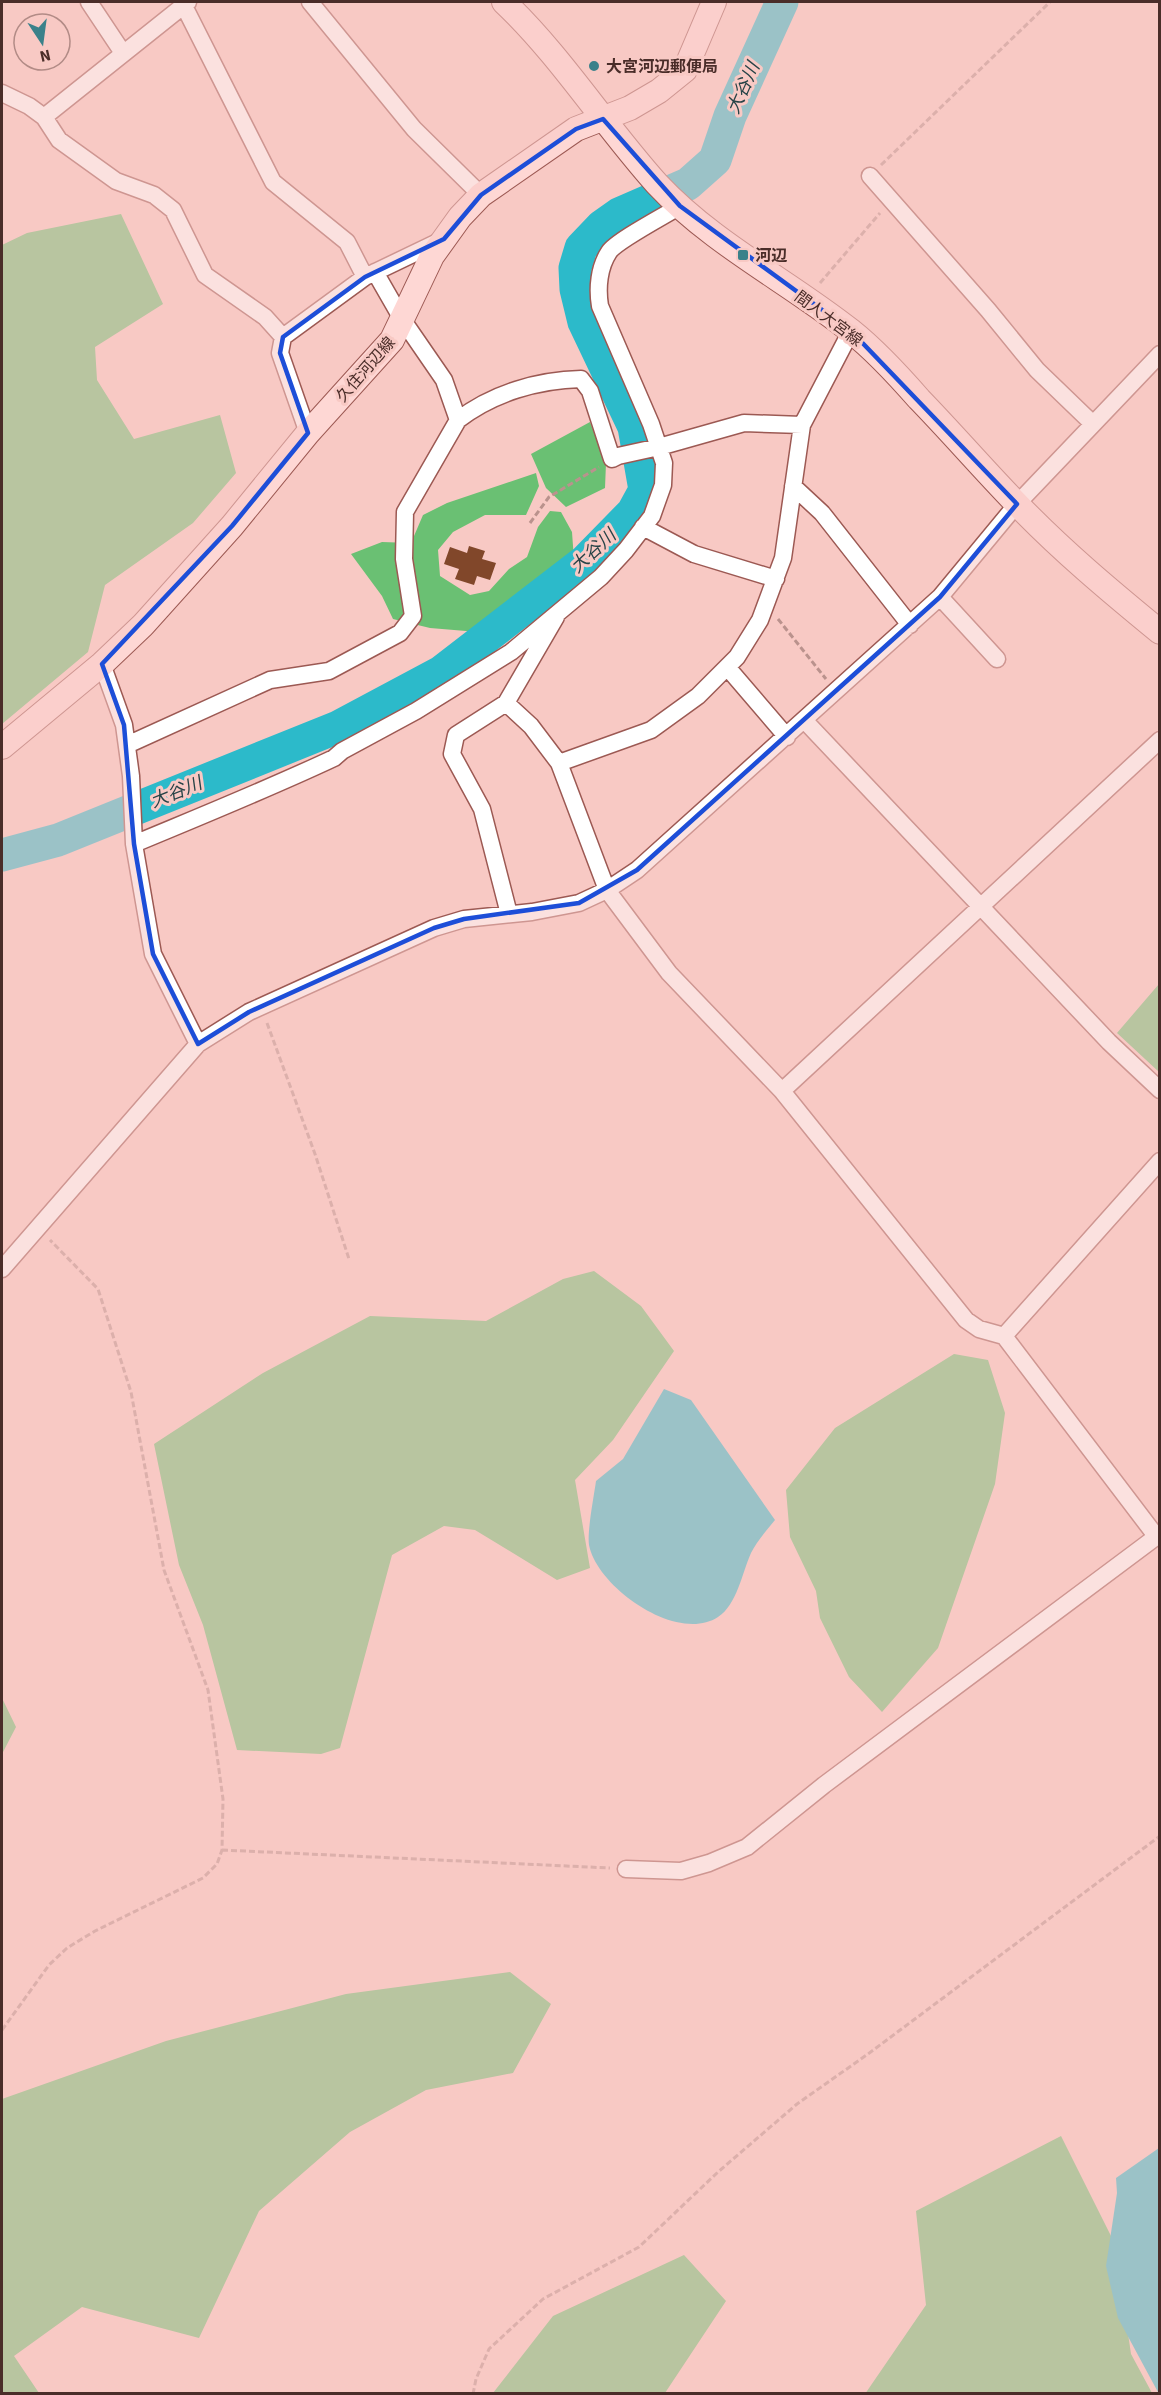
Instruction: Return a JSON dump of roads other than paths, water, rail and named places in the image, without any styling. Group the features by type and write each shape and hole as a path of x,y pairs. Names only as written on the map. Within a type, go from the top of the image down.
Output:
{"main road":[{"name":"間人大宮線","path":"504,2 531,28 658,184 736,250 851,331 897,374 1017,504 1085,571 1160,632"},
{"name":"久住河辺線","path":"2,747 102,664 143,625 217,543 308,433 392,340 432,256 460,217 481,195 576,129 630,108 659,91 685,70 714,2"}],"street":[{"path":"89,2 123,53"},
{"path":"310,2 414,129 481,195"},
{"path":"44,117 185,3 273,182 347,242 444,380 458,420"},
{"path":"2,93 29,106 44,117 59,140 116,181 154,195 173,210 205,275 265,317 283,337"},
{"path":"870,176 988,310 1037,370 1093,424"},
{"path":"134,844 257,794 334,758 342,751 416,711 511,652 601,577 626,550 652,516 663,485 664,463 653,449 651,424 606,322 598,293 599,276 610,250 678,203"},
{"path":"308,433 280,353 283,337 370,275 444,238"},
{"path":"559,763 651,730 698,696 737,657 760,620 783,558 802,425 851,331"},
{"path":"2,1269 198,1044 260,1007 434,928 464,918 579,903 607,890 637,870 940,597 1017,504 1160,354"},
{"path":"127,745 270,680 329,671 400,633 413,616 404,559 405,512 458,420 470,410 508,392 557,380 581,379 590,391 615,458 744,423 802,425"},
{"path":"794,486 822,513 909,626"},
{"path":"643,527 694,554 776,579"},
{"path":"940,597 997,660"},
{"path":"508,914 482,808 452,754 456,735 506,703 555,617"},
{"path":"102,664 124,725 131,776 134,844 153,954 198,1044"},
{"path":"727,667 787,737"},
{"path":"506,703 531,726 559,763 607,890 669,973 782,1091 966,1320 979,1329 1004,1336 1158,1535 834,1778 747,1847 709,1863 681,1871 626,1869"},
{"path":"805,721 1109,1042 1160,1090"},
{"path":"782,1091 1160,740"},
{"path":"1004,1336 1160,1161"}],"water":[{"path":"664,1389 691,1400 775,1520 751,1553 738,1588 725,1612 701,1623 682,1623 661,1617 641,1607 607,1578 595,1561 589,1545 596,1481 623,1459"},
{"path":"1159,2148 1159,2394 1118,2318 1106,2266 1117,2193 1116,2178"}],"waterway":[{"name":"大谷川","path":"2,855 58,840 338,727 441,672 585,561 633,512 645,490 634,427 584,322 576,289 575,268 581,248 602,226 619,214 688,184 715,160 730,116 782,2"}],"place":[{"name":"大宮河辺郵便局","path":"594,66"},
{"name":"河辺","path":"743,255"}]}
